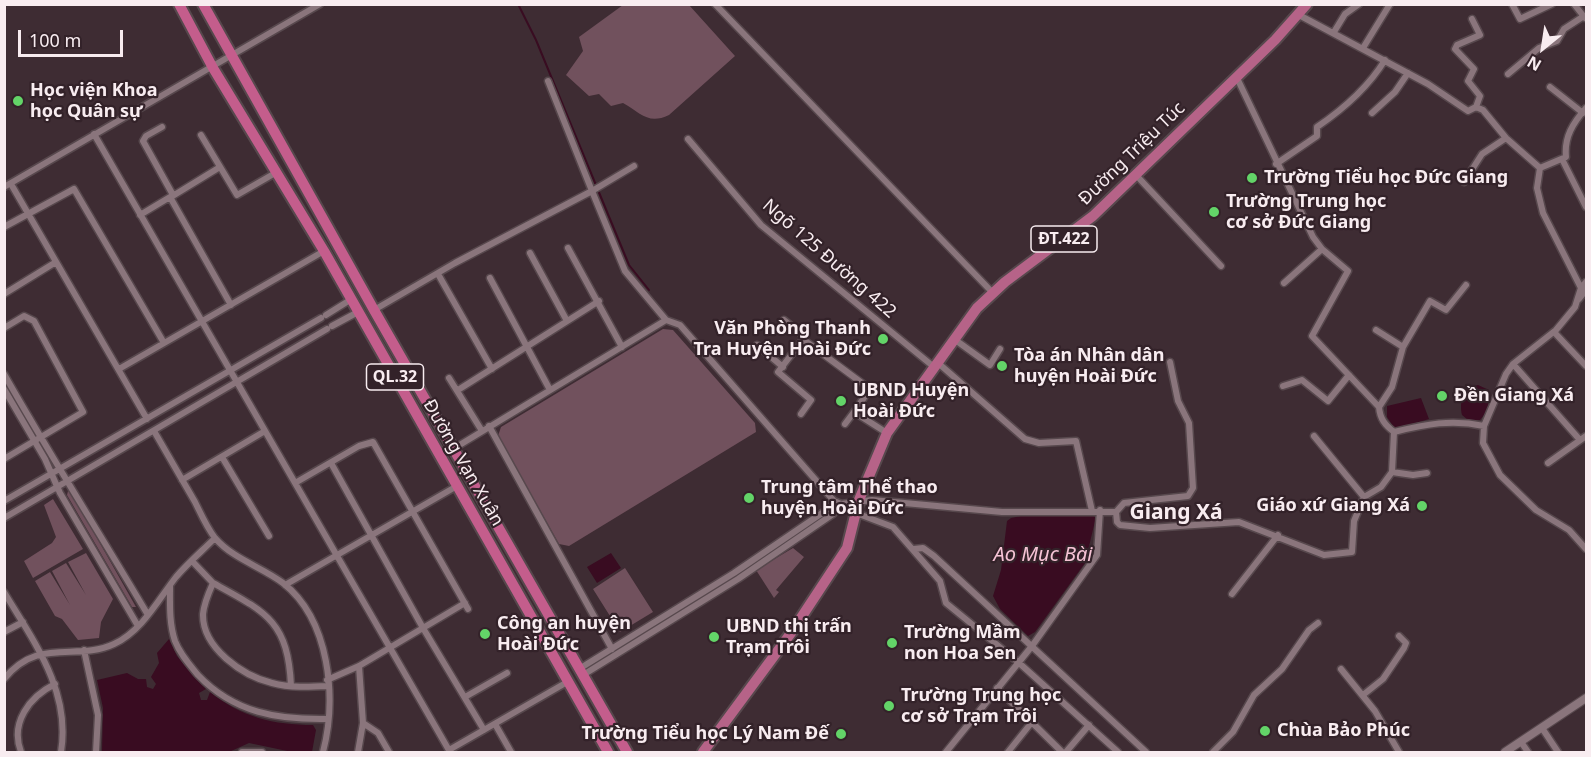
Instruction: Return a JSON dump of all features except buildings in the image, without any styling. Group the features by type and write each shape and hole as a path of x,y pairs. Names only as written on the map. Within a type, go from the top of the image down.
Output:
{"highway":[{"name":"Đường Vạn Xuân","path":"180,4 213,68 324,251 608,753"},
{"name":"Đường Vạn Xuân","path":"203,4 374,310 627,753"},
{"path":"505,570 518,562"}],"main road":[{"name":"Đường Triệu Túc","path":"859,500 887,433 953,338 993,293 1093,216 1172,137 1237,78 1306,5"},
{"name":"ĐT.422","path":"703,753 791,633 847,548 859,500"}],"street":[{"path":"147,419 28,213 8,186 321,4"},
{"path":"715,4 993,293"},
{"path":"1334,32 1345,14 1359,4"},
{"path":"1363,48 1390,4"},
{"path":"1512,4 1520,19 1552,4"},
{"path":"1508,75 1539,48 1557,41 1564,29 1585,17 1574,4"},
{"path":"1299,15 1408,73 1468,111 1476,107 1480,96 1468,81 1474,69 1455,49 1457,45 1480,34 1472,19"},
{"path":"1276,164 1317,136 1317,127 1334,116 1369,83 1385,60"},
{"path":"1372,114 1395,92 1408,73"},
{"path":"1237,78 1302,217 1322,249 1348,271 1312,336 1379,407 1384,424 1394,432"},
{"path":"548,81 626,271 666,320 680,326 834,501 841,504 859,500 1002,512 1100,510 1116,512"},
{"path":"1540,168 1566,157 1565,146 1573,123 1585,110 1550,87"},
{"path":"1476,107 1483,110 1506,138 1540,168"},
{"path":"162,127 146,136 143,141 231,305"},
{"path":"94,134 450,752 495,723 569,681"},
{"path":"201,135 237,195 277,172"},
{"path":"1464,182 1482,154 1506,138"},
{"name":"Ngõ 125 Đường 422","path":"688,139 761,225 936,364 1025,439 1039,443 1076,441 1092,511"},
{"path":"1563,159 1587,207"},
{"path":"374,310 634,166"},
{"path":"140,215 220,167"},
{"path":"1540,168 1537,188 1543,213 1584,289"},
{"path":"1136,175 1221,266"},
{"path":"4,227 74,189 164,343"},
{"path":"568,248 599,301 622,347"},
{"path":"1284,284 1322,249"},
{"path":"119,369 324,251"},
{"path":"530,253 567,321"},
{"path":"4,294 56,262"},
{"path":"438,274 492,369"},
{"path":"490,278 550,390"},
{"path":"1587,282 1579,300 1554,332 1513,364 1506,374 1484,426 1484,443 1500,475 1536,510 1569,530 1587,549"},
{"path":"1379,407 1392,387 1402,347 1430,301 1446,310 1466,285"},
{"path":"4,501 350,300"},
{"path":"458,390 599,301"},
{"path":"4,518 358,312"},
{"path":"4,327 24,316 34,321 83,408 81,415 4,459"},
{"path":"453,449 666,320"},
{"path":"784,320 805,337 804,340 870,389 845,424"},
{"path":"1376,330 1402,347"},
{"path":"1554,332 1587,366"},
{"path":"953,338 990,365 1000,350"},
{"path":"801,414 811,400 778,372 804,340"},
{"path":"757,345 783,367"},
{"path":"1116,512 1124,504 1172,500 1191,493 1189,423 1178,401 1170,362"},
{"path":"1513,364 1580,440"},
{"path":"4,374 38,440 57,487 138,626"},
{"path":"1283,386 1302,380 1328,400 1349,375"},
{"path":"449,378 482,431"},
{"path":"4,389 38,440 69,480 147,615"},
{"path":"854,412 887,433"},
{"path":"1394,432 1436,422 1464,422 1484,426"},
{"path":"489,426 612,649"},
{"path":"154,431 215,538 237,556 285,585 304,608 318,632 328,684 328,719 323,753"},
{"path":"182,480 265,431"},
{"path":"1116,512 1117,522 1125,526 1239,522 1278,535 1289,543 1324,555 1352,552 1354,521 1364,497 1381,487 1390,478 1394,432"},
{"path":"1314,436 1364,497"},
{"path":"1548,463 1587,436"},
{"path":"213,583 203,614 206,631 212,642 232,662 254,677 291,686 328,684 423,628 466,606 373,442 359,446 295,483"},
{"path":"222,457 268,536"},
{"path":"331,463 423,628 484,730"},
{"path":"1392,472 1413,475 1427,473"},
{"path":"285,585 457,486"},
{"path":"581,672 612,649 734,573 828,509 834,501"},
{"path":"581,672 738,579 833,513 841,504"},
{"path":"946,753 1032,646 1097,555 1100,510"},
{"path":"856,513 893,527 940,581 946,603 1018,662 1118,753"},
{"path":"1232,594 1278,535"},
{"path":"4,679 20,664 42,654 115,644 138,626 170,585 215,538"},
{"path":"914,549 923,548 949,570 1146,753"},
{"path":"192,561 213,583 252,604 273,624 287,648 291,686"},
{"path":"940,581 949,570"},
{"path":"170,585 171,621 175,641 186,660 214,690 234,703 264,715 328,719"},
{"path":"4,592 42,654 54,684 63,715 61,753"},
{"path":"4,632 23,622"},
{"path":"1214,753 1233,732 1249,701 1282,669 1309,630 1318,623"},
{"path":"1363,695 1383,680 1404,648 1406,643 1399,636"},
{"path":"84,650 98,715 96,753"},
{"path":"358,753 363,723 359,666"},
{"path":"1341,669 1363,695 1399,753"},
{"path":"465,697 507,673"},
{"path":"21,753 18,731 23,713 35,697 54,684"},
{"path":"997,687 1064,753 1089,725"},
{"path":"1505,753 1587,698"},
{"path":"1008,753 1032,722"},
{"path":"363,723 378,734 389,753"},
{"path":"495,723 512,753"},
{"path":"1542,728 1558,753"},
{"path":"1521,742 1528,753"},
{"path":"242,753 262,753"}],"shaded area":[{"path":"623,5 689,5 735,56 669,115 662,118 650,118 623,103 611,106 599,94 589,96 566,75 583,51 579,37"},
{"path":"663,329 673,330 755,423 756,432 569,546 559,544 498,436 501,427"},
{"path":"68,491 71,492 136,607 132,607 67,495"},
{"path":"53,499 83,549 33,578 24,561 52,543 56,537 44,505"},
{"path":"793,548 804,557 776,590 779,592 774,598 756,570"},
{"path":"86,553 113,599 101,622 99,638 78,640 62,619 55,616 35,581 50,572 70,605 52,571 66,563 86,595 68,562"},
{"path":"625,568 653,612 620,632 593,589"}],"water":[{"path":"1478,385 1489,390 1488,410 1480,420 1468,420 1462,415 1463,396 1469,389"},
{"path":"1421,398 1429,419 1395,429 1387,417 1387,406"},
{"name":"Ao Mục Bài","path":"1021,516 1096,517 1085,563 1035,632 1028,636 1000,609 993,596 1001,570 1007,521"},
{"path":"611,553 621,568 597,583 587,567"},
{"path":"169,639 177,656 206,689 199,693 201,700 207,700 210,692 234,708 258,718 313,725 316,730 312,752 292,752 249,743 229,752 102,752 103,708 97,680 127,673 138,679 146,679 147,687 153,689 156,684 151,677 159,663 157,653"}],"waterway":[{"path":"518,4 536,40 629,265 649,290"}],"place":[{"name":"Học viện Khoa học Quân sự","path":"18,101"},
{"name":"Trường Tiểu học Đức Giang","path":"1252,178"},
{"name":"Trường Trung học cơ sở Đức Giang","path":"1214,212"},
{"name":"Văn Phòng Thanh Tra Huyện Hoài Đức","path":"883,339"},
{"name":"Tòa án Nhân dân huyện Hoài Đức","path":"1002,366"},
{"name":"Đền Giang Xá","path":"1442,396"},
{"name":"UBND Huyện Hoài Đức","path":"841,401"},
{"name":"Trung tâm Thể thao huyện Hoài Đức","path":"749,498"},
{"name":"Giáo xứ Giang Xá","path":"1422,506"},
{"name":"Công an huyện Hoài Đức","path":"485,634"},
{"name":"UBND thị trấn Trạm Trôi","path":"714,637"},
{"name":"Trường Mầm non Hoa Sen","path":"892,643"},
{"name":"Trường Trung học cơ sở Trạm Trôi","path":"889,706"},
{"name":"Chùa Bảo Phúc","path":"1265,731"},
{"name":"Trường Tiểu học Lý Nam Đế","path":"841,734"}],"district":[{"name":"Giang Xá","path":"1176,513"}]}
